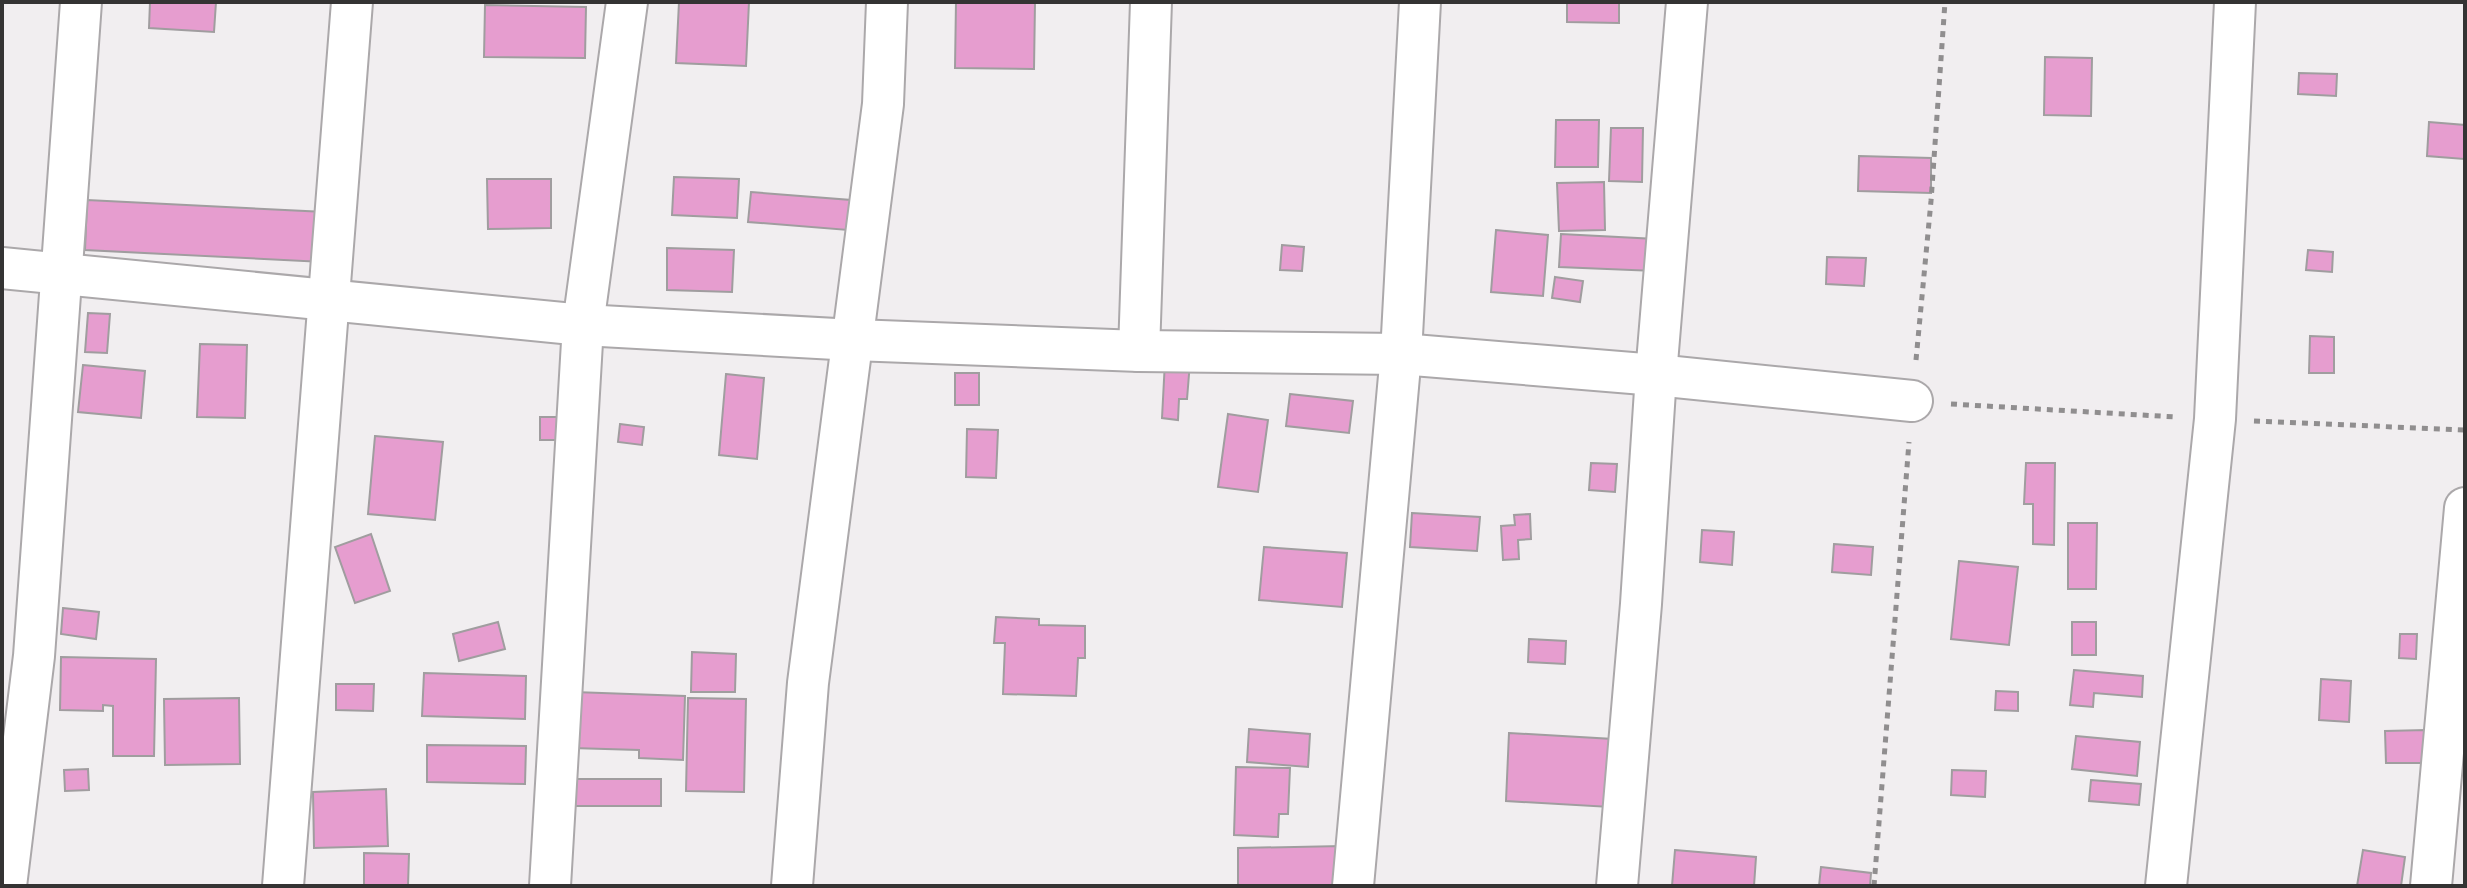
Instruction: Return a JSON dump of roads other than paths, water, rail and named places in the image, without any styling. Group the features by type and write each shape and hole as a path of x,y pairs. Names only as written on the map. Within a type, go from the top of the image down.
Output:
{"street":[{"path":"6,886 34,656 81,2"},
{"path":"283,886 352,2"},
{"path":"550,886 583,325 627,2"},
{"path":"792,886 808,683 883,104 887,2"},
{"path":"1139,351 1151,2"},
{"path":"1353,886 1401,354 1420,2"},
{"path":"1617,886 1687,2"},
{"path":"2166,886 2215,419 2235,2"},
{"path":"2,268 583,325 1139,351 1401,354 1656,375 1912,401"},
{"path":"2431,886 2465,508"}]}
